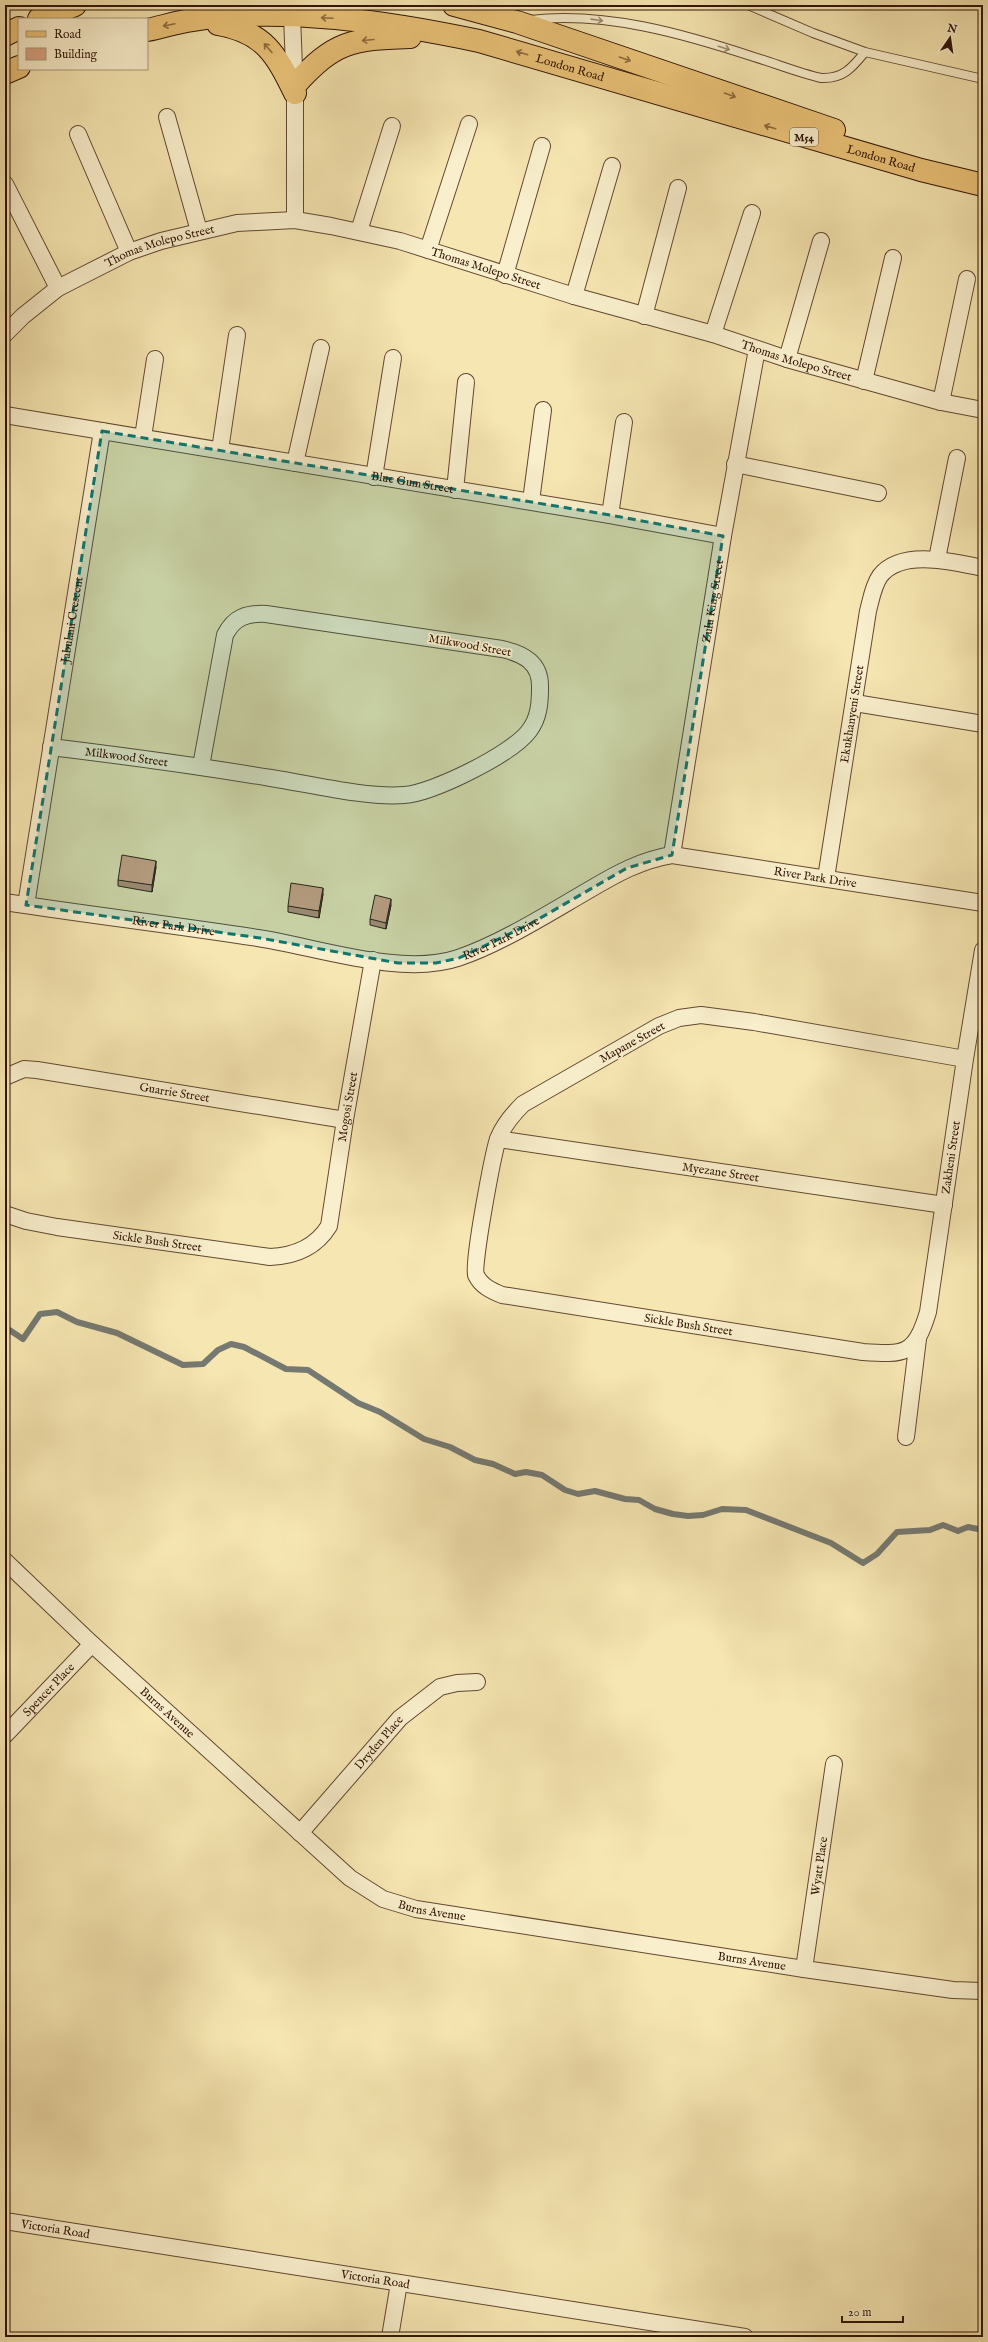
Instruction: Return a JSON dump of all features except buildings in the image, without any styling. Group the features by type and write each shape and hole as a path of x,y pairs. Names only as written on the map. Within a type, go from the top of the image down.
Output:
{"main road":[{"path":"42,18 75,5"},
{"name":"London Road","path":"454,5 517,22 886,147 983,172"},
{"name":"London Road","path":"148,30 191,20 234,16 292,16 404,26 449,34 479,41 921,170 983,185"},
{"path":"191,20 233,26 262,40 282,67 295,89 321,59 345,45 362,40 449,34"},
{"path":"5,35 18,28"},
{"path":"5,73 18,67"}],"street":[{"path":"292,16 295,89 295,220"},
{"path":"167,117 199,231"},
{"path":"428,250 469,124"},
{"path":"359,231 392,126"},
{"path":"78,134 129,252"},
{"path":"505,275 542,146"},
{"path":"574,296 612,166"},
{"path":"5,184 58,288"},
{"path":"644,316 678,188"},
{"path":"713,334 752,213"},
{"name":"Thomas Molepo Street","path":"5,334 23,316 58,288 94,268 129,252 199,231 237,223 295,220 359,231 428,250 574,296 713,334 787,359 941,402 983,410"},
{"path":"787,359 820,241"},
{"path":"864,381 893,258"},
{"path":"941,402 966,279"},
{"path":"220,450 238,335"},
{"path":"295,463 321,348"},
{"name":"Zulu King Street","path":"672,855 735,464 757,349"},
{"path":"374,477 393,358"},
{"path":"143,437 155,359"},
{"path":"455,490 466,382"},
{"path":"531,501 543,410"},
{"path":"5,415 102,431"},
{"path":"610,515 624,422"},
{"name":"Blue Gum Street","path":"102,431 374,477 531,501 723,536"},
{"name":"Jabulani Crescent","path":"26,905 102,431"},
{"path":"957,458 937,559 983,568"},
{"path":"735,464 878,493"},
{"name":"Ekukhanyeni Street","path":"826,878 873,591 879,577 887,567 898,562 937,559"},
{"name":"Milkwood Street","path":"51,747 201,766 383,796 419,794 497,756 528,733 538,712 540,678 532,662 528,658 502,649 266,614 248,614 235,620 225,635 201,766"},
{"path":"855,703 983,724"},
{"name":"River Park Drive","path":"5,902 260,938 373,960 418,964 436,963 459,958 530,924 627,868 652,858 672,855 983,903"},
{"name":"Zakheni Street","path":"906,1437 918,1340 928,1312 965,1059 983,950"},
{"name":"Mogosi Street","path":"309,1247 329,1226 344,1120 373,960"},
{"name":"Mapane Street","path":"482,1284 476,1275 475,1259 498,1139 511,1116 523,1104 659,1026 679,1018 701,1015 754,1022 965,1059"},
{"name":"Guarrie Street","path":"5,1076 24,1069 37,1070 344,1120"},
{"name":"Myezane Street","path":"498,1139 944,1205"},
{"name":"Sickle Bush Street","path":"5,1214 26,1221 56,1227 270,1258 286,1256 309,1247"},
{"name":"Sickle Bush Street","path":"482,1284 502,1296 863,1352 898,1353 911,1348 918,1340"},
{"name":"Burns Avenue","path":"5,1561 92,1644 350,1878 367,1890 400,1905 804,1969 953,1990 983,1991"},
{"name":"Spencer Place","path":"5,1736 92,1644"},
{"name":"Dryden Place","path":"300,1833 400,1718 440,1687 457,1683 477,1682"},
{"name":"Wyatt Place","path":"804,1969 834,1764"},
{"name":"Victoria Road","path":"5,2221 745,2337"},
{"path":"390,2337 399,2283"}],"lane":[{"path":"748,5 813,33 865,52 983,79"},
{"path":"517,22 560,16 632,25 715,45 821,78 838,77 850,70 865,52"}],"highlighted area":[{"path":"102,431 610,515 723,536 672,855 627,868 530,924 459,958 436,963 398,963 260,938 26,905"}],"waterway":[{"path":"5,1327 23,1339 40,1314 57,1312 77,1322 117,1333 183,1365 203,1364 218,1350 231,1344 244,1347 286,1369 308,1370 358,1403 380,1412 424,1439 450,1447 475,1460 493,1464 515,1474 526,1472 542,1475 565,1490 578,1494 595,1491 625,1499 639,1500 655,1509 673,1514 688,1516 703,1515 722,1509 746,1510 831,1543 863,1563 877,1554 897,1532 930,1530 943,1525 958,1531 968,1527 983,1530"}]}
